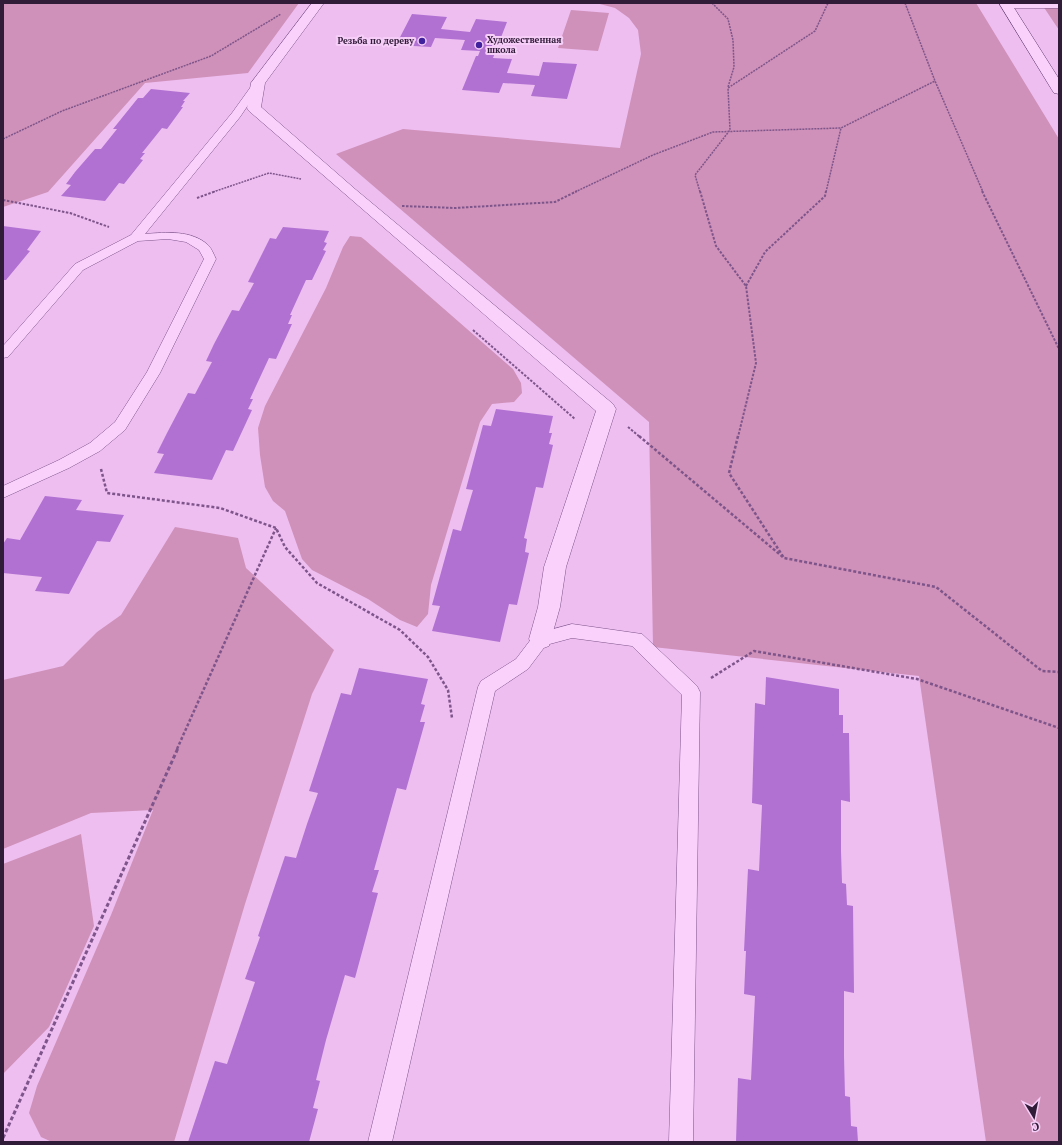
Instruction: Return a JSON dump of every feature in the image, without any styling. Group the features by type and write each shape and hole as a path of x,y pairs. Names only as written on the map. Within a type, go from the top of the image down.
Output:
{"street":[{"path":"318,3 258,83 254,108 606,409 555,567 549,607 541,638"},
{"path":"1005,4 1059,90"}],"lane":[{"path":"1005,4 1059,5"},
{"path":"135,238 236,115 258,83"},
{"path":"3,354 79,266 135,238 168,235 190,239 204,248 210,259 153,374 120,426 95,447 64,464 3,492"},
{"path":"380,1142 487,687 522,664 541,638 572,631 636,639 691,692 681,1142"}],"path":[{"path":"712,3 728,18 733,40 734,67 728,88 730,130 695,175 716,246 746,286 756,363 729,473 784,558"},
{"path":"728,88 815,31 828,3"},
{"path":"906,3 934,81 981,189 1059,349"},
{"path":"3,139 62,111 211,56 285,11"},
{"path":"365,204 455,208 555,202 653,155 712,132 730,130 841,128 934,81"},
{"path":"746,286 765,252 825,196 841,128"},
{"path":"196,199 269,173 304,180"},
{"path":"3,200 46,207 88,218 135,238"},
{"path":"606,409 784,558 936,587 1042,672 1059,672"},
{"path":"95,447 107,493 220,508 276,528 285,547 317,583 400,630 428,657 448,690 452,721"},
{"path":"3,1138 276,528"},
{"path":"691,692 754,651 917,679 1059,728"}],"shaded area":[{"path":"3,3 299,3 248,73 145,83 48,192 3,207"},
{"path":"596,3 976,3 1059,139 1059,1142 986,1142 919,676 653,647 649,422 336,154 403,129 620,148 641,54 638,30 629,18 615,8"},
{"path":"1041,3 1059,3 1059,30"},
{"path":"571,10 609,13 598,51 558,48"},
{"path":"350,236 361,237 365,240 513,369 521,383 522,393 514,402 492,404 480,422 431,585 428,614 417,627 400,620 368,599 312,570 302,559 285,511 273,501 265,487 258,428 265,406 326,288 343,247"},
{"path":"175,527 238,538 246,568 334,650 312,694 245,904 174,1142 52,1142 41,1137 29,1113 37,1086 111,915 153,810 91,813 3,849 3,680 63,666 97,632 121,615"},
{"path":"81,834 94,926 49,1027 3,1074 3,864"}],"building":[{"path":"412,14 447,17 441,29 470,32 476,19 507,22 493,58 512,59 507,73 539,76 543,62 577,64 567,99 531,96 535,85 503,83 499,93 462,90 476,56 478,56 480,51 461,50 465,40 435,38 431,47 396,45"},
{"path":"151,89 190,93 183,101 185,101 181,107 183,107 167,129 162,128 142,153 145,153 140,159 143,160 124,184 119,183 105,201 61,196 71,185 66,184 75,172 95,149 101,149 117,129 113,129 138,98 143,98"},
{"path":"3,226 41,231 27,250 30,251 6,280 3,280"},
{"path":"283,227 329,231 324,242 327,243 323,250 326,251 312,280 306,280 290,315 292,315 288,324 292,324 276,359 269,358 250,399 253,399 248,409 252,410 233,451 226,450 212,480 154,473 164,454 157,453 167,433 188,393 195,394 212,362 206,361 232,310 239,311 254,283 248,282 270,238 276,239"},
{"path":"496,409 553,416 549,433 552,433 549,444 553,445 543,488 536,487 524,538 527,539 525,552 529,553 517,605 509,604 500,642 432,631 440,606 432,605 453,529 461,531 473,490 466,489 483,425 491,426"},
{"path":"45,496 82,500 76,510 124,515 110,542 97,541 69,594 35,591 42,577 3,573 3,544 7,538 20,540"},
{"path":"359,668 428,679 421,704 425,705 420,722 425,722 406,790 397,788 374,870 379,870 372,892 378,893 355,978 345,975 326,1040 316,1080 320,1081 313,1108 318,1109 309,1142 188,1142 215,1061 227,1064 255,982 245,979 260,937 258,936 285,856 296,858 318,793 309,791 341,693 351,695"},
{"path":"766,677 839,689 839,715 843,715 843,733 849,733 850,802 841,800 841,851 842,883 846,884 847,905 853,906 854,993 844,991 844,1056 845,1096 850,1097 851,1126 857,1127 858,1142 736,1142 738,1078 751,1080 755,996 744,994 746,951 744,951 748,869 759,871 762,805 752,803 755,703 765,705"}],"place":[{"name":"Резьба по дереву","path":"422,41"},
{"name":"Художественная школа","path":"479,45"}]}
